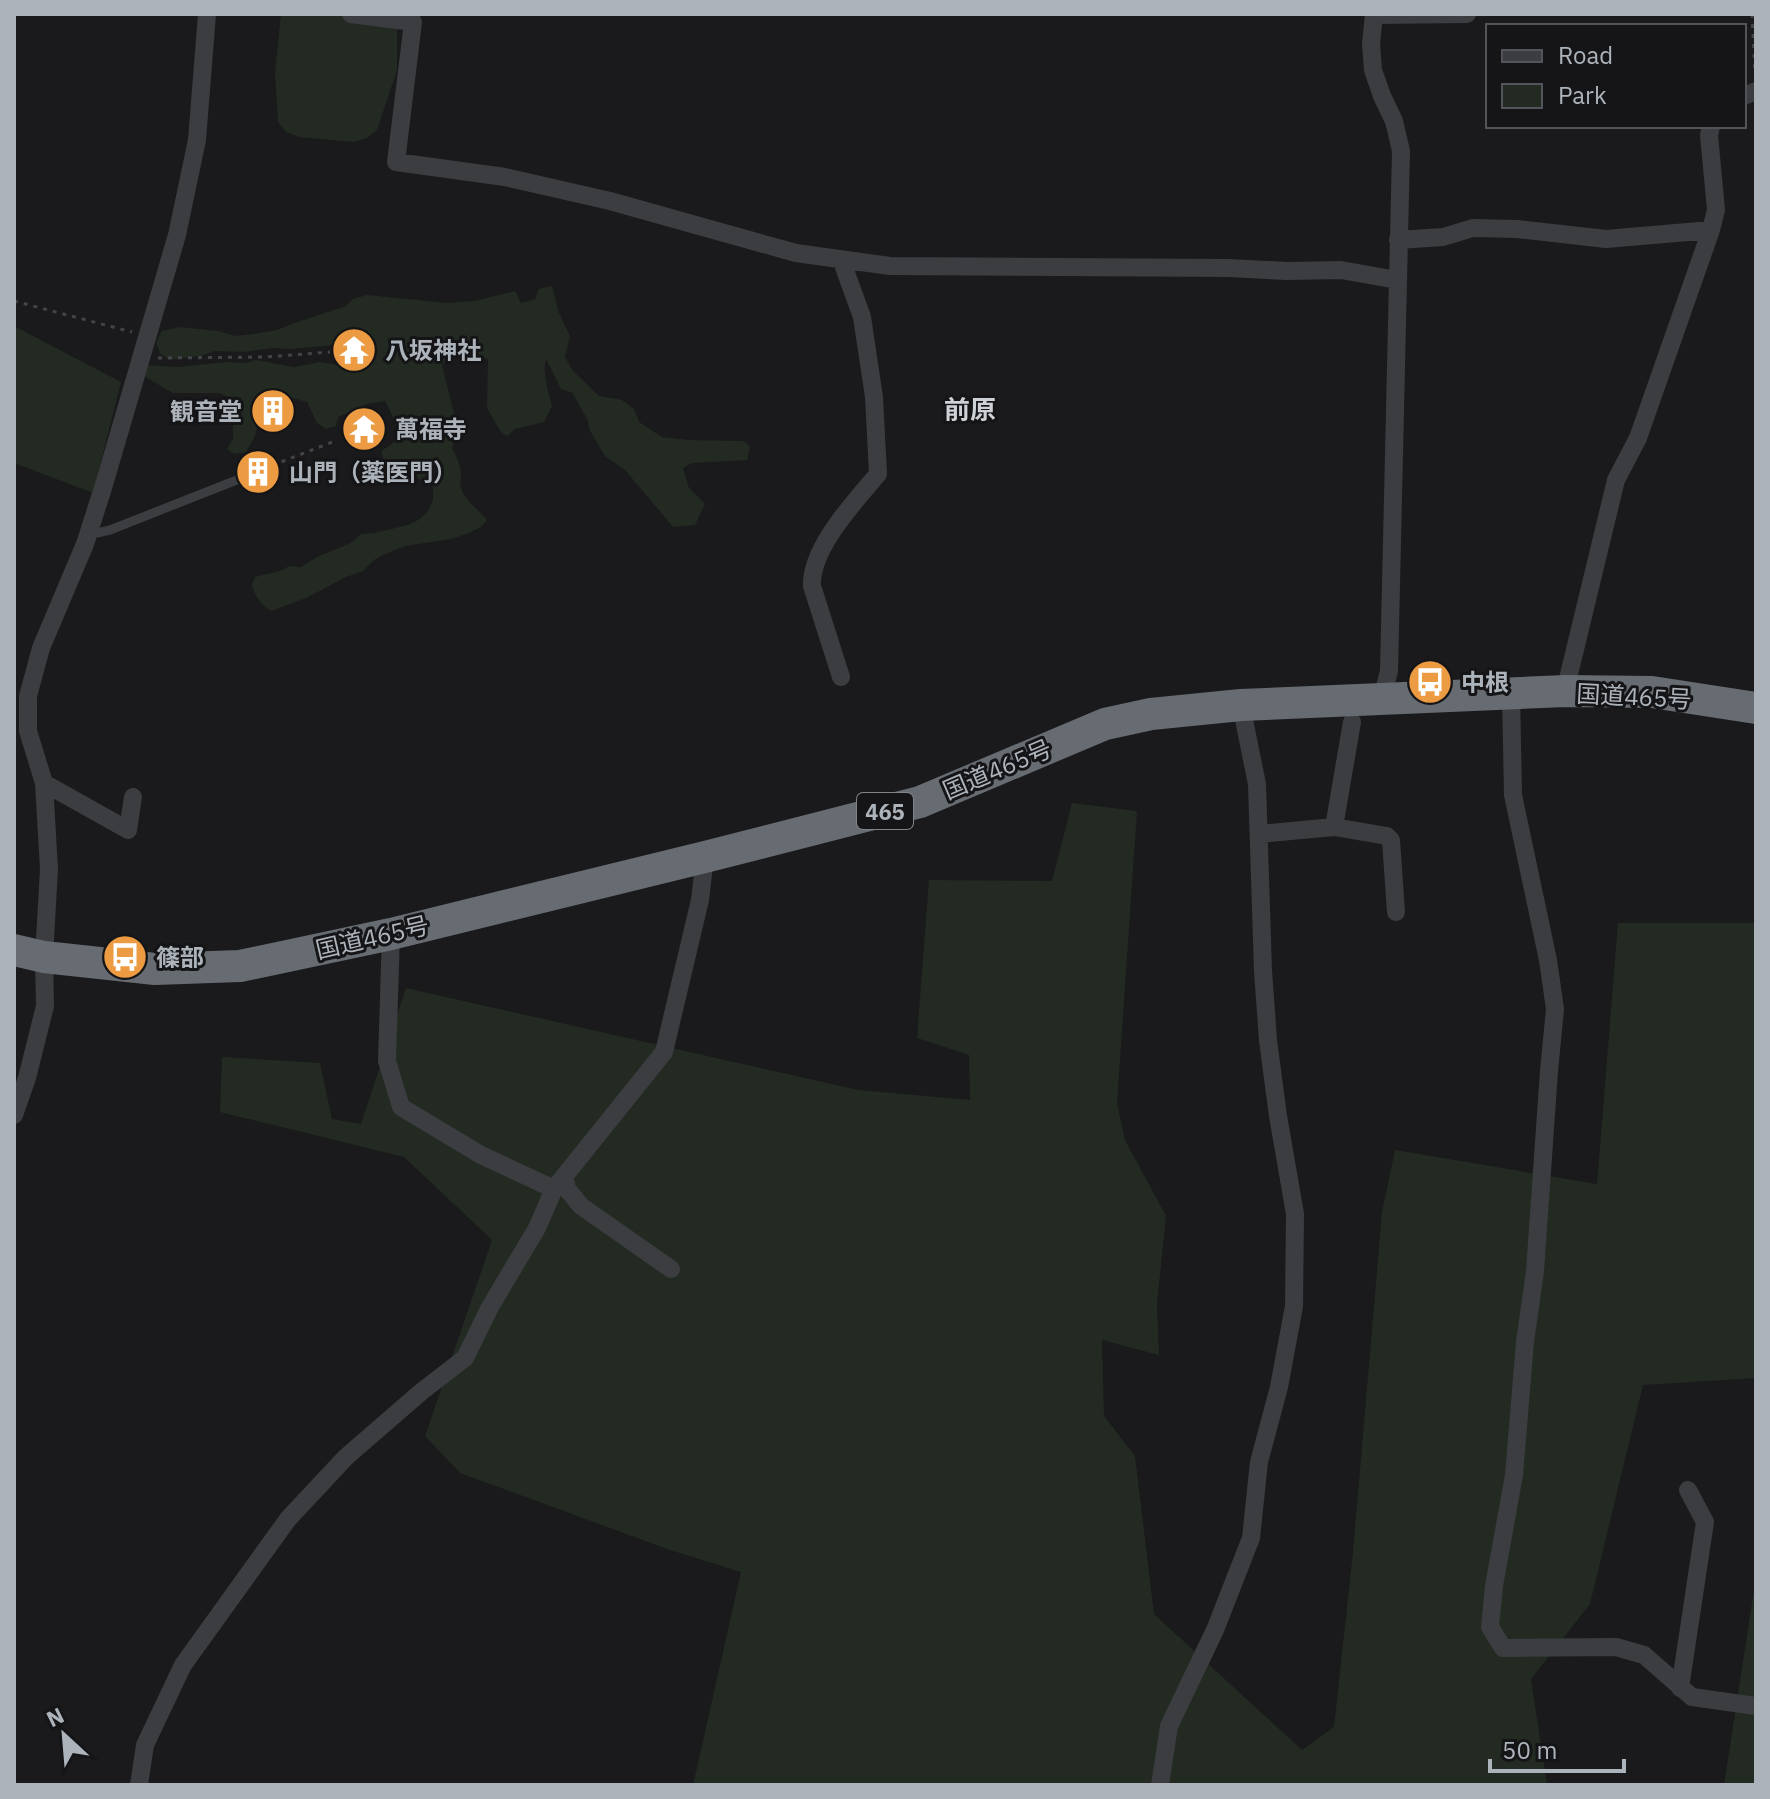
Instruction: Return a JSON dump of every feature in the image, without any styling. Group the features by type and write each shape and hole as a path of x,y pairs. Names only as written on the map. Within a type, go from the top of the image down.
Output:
{"highway":[{"name":"国道465号","path":"29,954 155,969 240,966 391,934 920,802 1105,724 1151,714 1241,705 1565,691 1652,692 1756,708"}],"street":[{"path":"14,1115 45,1006 29,954 49,869 44,783 28,731 28,696 41,648 89,532 177,235 197,140 207,14"},
{"path":"351,14 413,22 396,162 505,177 610,201 796,253 890,266 1341,270 1397,280"},
{"path":"1382,698 1389,671 1401,151 1394,121 1373,70 1371,44 1374,15 1467,14"},
{"path":"1565,691 1616,480 1638,438 1711,230 1716,210 1711,128"},
{"path":"1398,240 1443,237 1473,228 1517,229 1606,239 1711,230"},
{"path":"841,259 862,317 874,397 878,474 820,550 812,578 841,677"},
{"path":"1511,693 1513,795 1548,960 1555,1009 1535,1271 1525,1342 1514,1475 1494,1586 1490,1627 1503,1648 1616,1647 1644,1655 1692,1697 1756,1706"},
{"path":"1160,1785 1169,1726 1215,1630 1251,1538 1259,1462 1279,1387 1294,1306 1295,1214 1268,1040 1257,784 1241,705"},
{"path":"1334,827 1352,722"},
{"path":"44,783 128,830 133,797"},
{"path":"1259,834 1334,827 1387,836 1391,840 1396,912"},
{"path":"139,1785 145,1745 183,1665 288,1519 346,1457 465,1358 559,1183 664,1052 700,900 705,857"},
{"path":"391,934 387,1061 401,1107 481,1155 559,1183 581,1206 671,1269"},
{"path":"1680,1688 1705,1522 1688,1490"}],"lane":[{"path":"89,532 110,530 252,474"}],"path":[{"path":"1752,14 1756,91"},
{"path":"14,301 147,336"},
{"path":"142,356 164,359 265,357 330,352"},
{"path":"263,469 335,441"}],"green space":[{"path":"281,14 397,14 397,70 377,130 367,138 353,142 299,137 286,132 278,122 275,73"},
{"path":"552,286 559,313 570,336 565,357 573,371 599,396 622,400 634,409 639,422 662,437 744,441 750,447 747,460 692,463 683,468 689,488 705,504 695,525 673,527 625,470 605,456 573,393 561,389 546,359 545,376 552,406 544,422 515,429 507,436 501,432 487,408 488,360 477,354 458,354 442,365 457,426 452,448 460,467 463,493 487,520 469,533 405,546 383,555 363,571 306,598 271,611 264,606 252,585 255,577 289,566 301,567 351,543 361,534 408,525 420,519 433,500 433,484 419,479 410,467 391,465 384,460 381,451 394,442 397,433 385,401 367,404 338,417 336,426 326,429 317,423 307,402 266,397 254,406 257,423 255,436 246,452 234,454 227,449 233,439 233,400 220,393 173,393 144,376 145,365 178,367 256,360 294,367 320,362 338,365 363,362 363,356 377,355 376,345 363,345 362,339 346,339 332,345 244,352 215,351 169,360 160,353 156,342 162,331 180,327 235,336 254,334 277,330 344,307 353,299 367,295 447,303 474,301 515,291 521,303 535,299 539,289"},
{"path":"14,326 121,382 93,493 14,463"},
{"path":"1072,803 1137,811 1117,1103 1125,1140 1166,1216 1157,1304 1159,1355 1102,1340 1104,1416 1135,1456 1154,1614 1302,1750 1334,1727 1353,1552 1382,1212 1395,1150 1597,1184 1618,923 1756,923 1756,1378 1643,1385 1590,1604 1531,1679 1547,1785 693,1785 741,1572 670,1550 460,1473 425,1436 492,1240 404,1157 220,1112 222,1057 320,1063 332,1119 361,1124 406,988 858,1090 970,1100 969,1055 917,1038 929,880 1052,881"},
{"path":"1756,1577 1756,1785 1724,1785"}],"place":[{"name":"八坂神社","path":"354,350"},
{"name":"観音堂","path":"273,411"},
{"name":"萬福寺","path":"364,429"},
{"name":"山門（薬医門）","path":"258,472"},
{"name":"中根","path":"1430,682"},
{"name":"篠部","path":"125,957"}],"district":[{"name":"前原","path":"970,409"}]}
